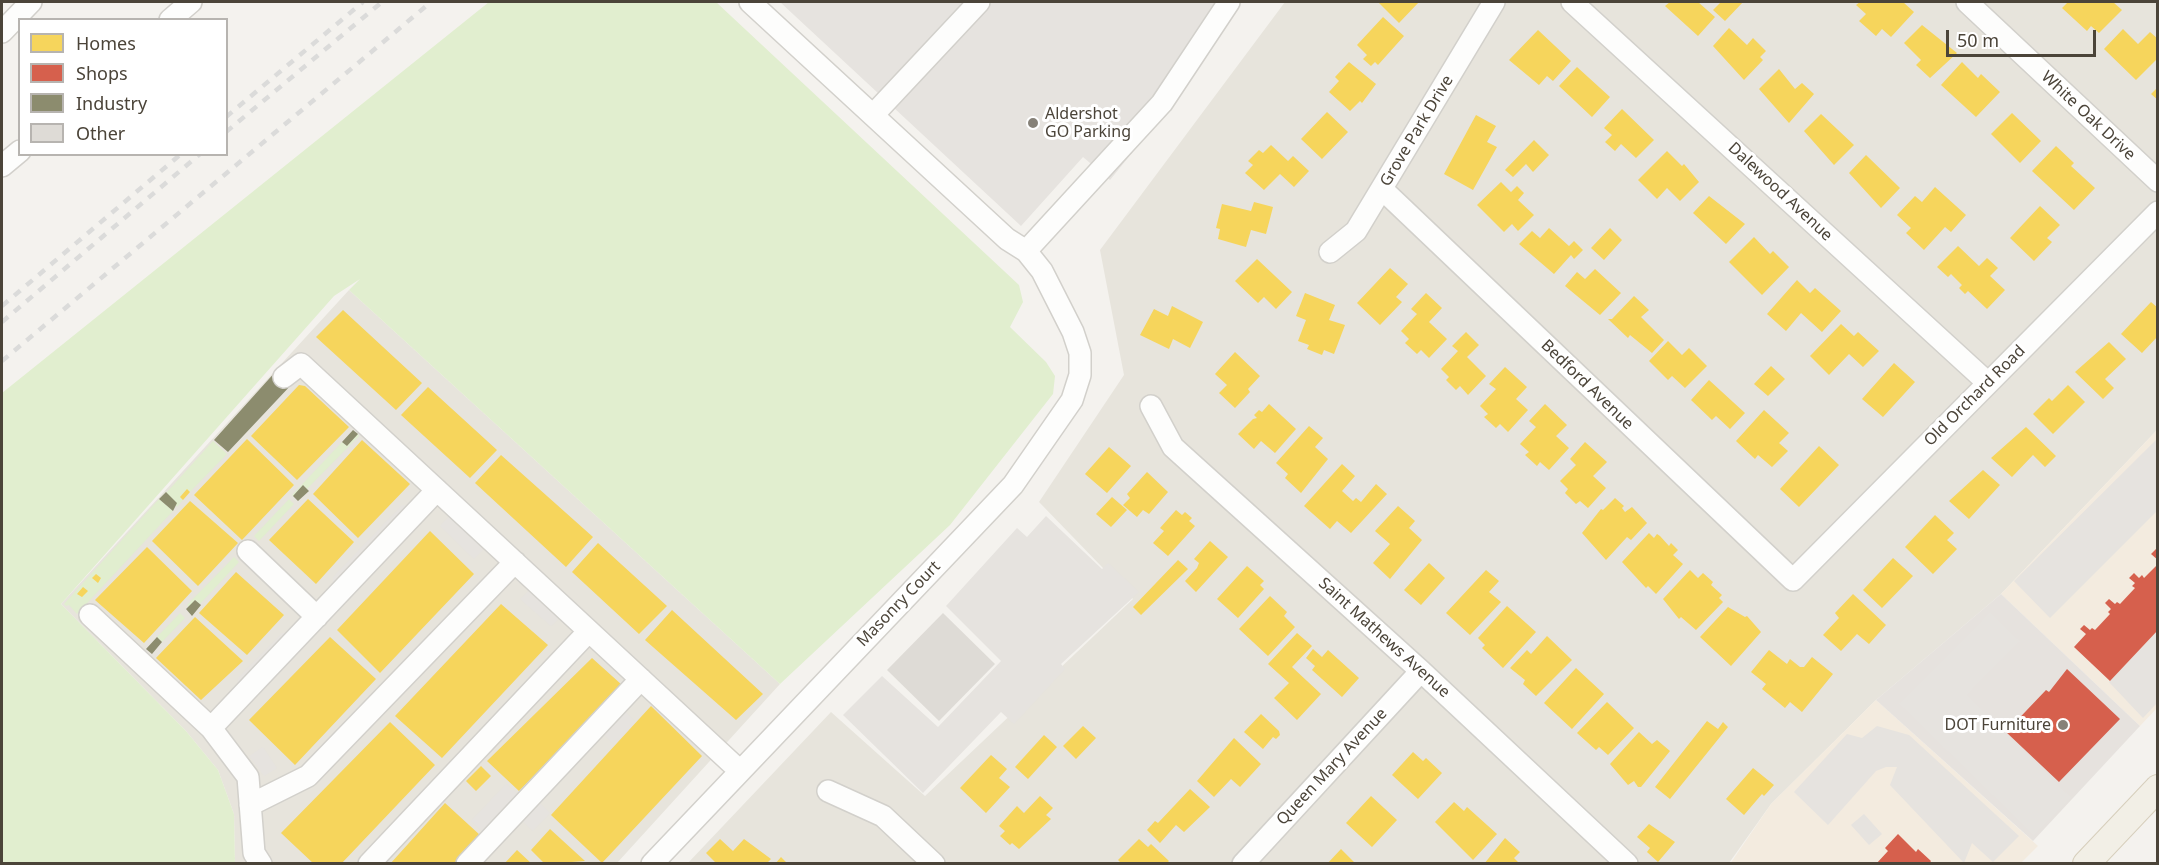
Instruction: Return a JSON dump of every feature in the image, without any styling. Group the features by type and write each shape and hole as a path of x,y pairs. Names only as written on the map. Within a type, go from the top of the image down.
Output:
{"main road":[{"path":"2086,864 2157,788"}],"street":[{"path":"2,32 31,2"},
{"path":"172,18 191,2"},
{"name":"Masonry Court","path":"652,864 1012,485 1072,400 1080,375 1080,353 1065,313 1041,271 1026,251 1007,239 751,2"},
{"path":"874,114 979,2"},
{"path":"1026,251 1162,103 1229,2"},
{"name":"Grove Park Drive","path":"1330,252 1356,231 1494,2"},
{"name":"Dalewood Avenue","path":"1572,2 1988,383"},
{"name":"White Oak Drive","path":"1967,2 2157,181"},
{"path":"2,166 18,153"},
{"name":"Bedford Avenue","path":"1382,189 1793,580"},
{"name":"Old Orchard Road","path":"1793,580 2157,212"},
{"path":"284,377 301,364 740,771"},
{"name":"Saint Mathews Avenue","path":"1151,406 1173,447 1421,671 1627,864"},
{"path":"211,728 437,490"},
{"path":"248,551 317,617"},
{"path":"250,805 308,776 515,562"},
{"path":"90,615 211,728 248,777 254,853 261,864"},
{"path":"369,864 589,631"},
{"name":"Queen Mary Avenue","path":"1243,864 1421,671"},
{"path":"467,864 641,679"},
{"path":"828,791 883,816 934,864"}],"shaded area":[{"name":"Aldershot GO Parking","path":"780,2 1242,2 1183,90 1110,180 1083,157 1021,226"},
{"path":"1285,2 2157,2 2157,430 2001,594 1876,700 1771,804 1729,863 687,864 831,712 925,796 1133,599 1039,502 1124,375 1100,250"},
{"path":"349,290 780,684 617,863 235,863 234,814 218,770 186,731 61,604"},
{"path":"2157,430 2157,708 2140,726 2001,594"},
{"path":"2157,439 2157,511 2050,618 2014,581"},
{"path":"402,505 411,506 333,586 333,577"},
{"path":"451,514 487,546 474,559 440,526"},
{"path":"1046,516 1102,569 1108,563 1139,592 1061,664 1065,669 1014,724 1001,712 923,793 843,715 882,676 938,727 1001,661 946,606 1017,528 1027,537"},
{"path":"533,587 562,616 551,626 520,599"},
{"path":"2001,594 2140,726 2033,841 1876,700"},
{"path":"1990,612 2020,641 1967,695 2071,797 2033,835 1899,704"},
{"path":"2157,631 2157,703 2143,718 2109,682"},
{"path":"282,633 289,633 237,687 238,678"},
{"path":"1876,700 2038,846 2021,863 1730,864 1771,804"},
{"path":"625,711 636,723 615,745 604,735"},
{"path":"1877,726 1909,735 2019,836 1993,862 1972,843 1964,863 1890,785 1897,767 1886,767 1876,771 1828,825 1794,792 1847,734 1862,738"},
{"path":"263,747 277,768 264,776 249,756"},
{"path":"506,784 518,794 483,832 471,821"},
{"path":"540,803 550,813 533,831 522,821"},
{"path":"1864,814 1882,834 1869,845 1851,825"}],"green space":[{"path":"489,2 716,2 1019,285 1023,302 1010,327 1046,362 1055,376 1053,394 950,525 780,684 349,290 360,279 334,296 61,604 186,731 218,770 234,814 235,863 2,863 2,393"},
{"path":"358,434 359,436 307,489 303,485 292,495 342,442 347,446"},
{"path":"213,441 227,454 190,492 186,490 180,497 183,500 177,507 166,493"},
{"path":"159,499 173,511 77,614 69,605 66,606 64,604"},
{"path":"289,499 294,504 259,541 254,536"},
{"path":"234,557 239,562 200,604 195,600 189,607 187,605"},
{"path":"180,613 185,618 162,642 157,637"}],"building: Homes":[{"path":"1378,2 1419,2 1399,23"},
{"path":"1670,2 1698,2 1715,17 1698,36 1665,6"},
{"path":"1721,2 1743,2 1725,21 1713,10"},
{"path":"1860,2 1903,2 1914,12 1891,37 1882,29 1876,36 1859,21 1866,14 1856,5"},
{"path":"2068,2 2113,2 2122,10 2099,33 2091,26 2087,31 2062,8"},
{"path":"1383,17 1404,36 1378,65 1375,62 1371,66 1363,59 1367,55 1357,45"},
{"path":"1922,25 1957,53 1930,78 1916,65 1921,60 1904,43"},
{"path":"1729,28 1747,45 1753,38 1766,51 1760,57 1763,60 1744,80 1713,46"},
{"path":"2123,29 2138,44 2150,32 2158,39 2158,58 2136,80 2104,49"},
{"path":"1538,30 1571,61 1553,81 1547,76 1539,85 1509,60"},
{"path":"1349,62 1376,84 1362,103 1360,101 1350,111 1329,92 1339,81 1335,77"},
{"path":"1962,62 1978,78 1981,74 2000,92 1976,117 1941,85"},
{"path":"1577,67 1610,97 1592,117 1559,86"},
{"path":"1779,69 1795,89 1802,83 1814,94 1789,123 1759,89"},
{"path":"2158,87 2158,100 2151,94"},
{"path":"1622,109 1654,140 1636,158 1621,144 1615,151 1605,142 1612,135 1604,128"},
{"path":"1327,112 1348,132 1322,159 1301,139"},
{"path":"2012,113 2041,141 2020,163 1991,134"},
{"path":"1821,114 1854,145 1834,165 1804,131"},
{"path":"1476,115 1496,126 1487,142 1497,147 1473,190 1444,174"},
{"path":"1534,140 1549,155 1533,172 1526,164 1513,177 1505,170"},
{"path":"1271,145 1288,161 1293,156 1309,171 1294,187 1280,174 1264,190 1245,173 1253,165 1248,161 1259,150 1263,153"},
{"path":"2056,146 2074,163 2071,166 2095,188 2074,210 2032,171"},
{"path":"1667,151 1682,166 1684,164 1699,182 1680,201 1667,188 1657,199 1638,180"},
{"path":"1866,155 1900,188 1881,208 1849,173"},
{"path":"1501,182 1511,192 1517,186 1524,193 1518,200 1534,215 1518,231 1512,224 1504,232 1477,205"},
{"path":"1935,187 1966,215 1951,232 1945,227 1924,250 1906,233 1911,228 1897,215 1915,196 1922,202"},
{"path":"1709,196 1745,224 1726,244 1693,213"},
{"path":"1254,202 1273,207 1266,234 1251,230 1246,247 1218,239 1220,229 1216,228 1222,204 1251,211"},
{"path":"2040,206 2060,225 2047,238 2052,242 2034,261 2010,238"},
{"path":"1549,228 1569,246 1574,241 1583,250 1574,259 1571,255 1554,274 1519,244 1532,231 1540,238"},
{"path":"1610,228 1622,240 1604,260 1591,248"},
{"path":"1754,237 1770,254 1773,251 1789,267 1762,295 1729,262"},
{"path":"1958,246 1979,266 1987,258 1998,268 1990,276 2005,290 1987,309 1968,291 1965,294 1959,288 1962,285 1951,274 1948,277 1937,267"},
{"path":"1257,259 1292,292 1276,309 1264,297 1258,303 1235,281"},
{"path":"1390,268 1408,284 1396,297 1402,302 1380,325 1357,303"},
{"path":"1595,269 1621,293 1600,315 1565,286 1577,272 1585,279"},
{"path":"1797,280 1810,293 1815,288 1841,311 1822,332 1801,313 1786,331 1767,314"},
{"path":"1305,293 1335,305 1329,320 1345,325 1334,354 1324,350 1322,355 1307,349 1309,345 1298,341 1306,320 1296,316"},
{"path":"1426,293 1442,308 1429,322 1447,339 1429,358 1421,350 1417,354 1405,343 1409,339 1401,331 1417,314 1411,309"},
{"path":"1634,296 1649,310 1641,317 1664,340 1652,353 1630,335 1628,338 1608,319 1612,319"},
{"path":"2151,302 2158,308 2158,336 2142,353 2121,334"},
{"path":"1172,306 1203,322 1190,348 1173,339 1169,349 1140,335 1154,309 1168,316"},
{"path":"343,310 422,383 396,410 316,337"},
{"path":"1841,324 1854,336 1858,332 1879,351 1863,367 1849,354 1829,375 1810,356"},
{"path":"1466,332 1479,345 1467,357 1486,376 1468,395 1460,386 1456,390 1446,380 1449,377 1441,369 1458,351 1452,346"},
{"path":"1668,341 1682,355 1689,348 1707,366 1685,388 1672,376 1668,380 1649,361"},
{"path":"2109,342 2126,359 2105,379 2114,388 2103,399 2075,372"},
{"path":"1235,352 1260,376 1248,389 1250,392 1235,408 1219,393 1227,385 1215,374"},
{"path":"1894,363 1915,382 1883,417 1862,399"},
{"path":"1771,366 1785,379 1768,396 1754,384"},
{"path":"1505,367 1527,387 1516,399 1528,410 1508,432 1500,424 1496,428 1484,417 1488,414 1480,406 1496,389 1489,384"},
{"path":"1709,380 1745,413 1730,429 1716,416 1712,420 1691,400"},
{"path":"299,385 305,386 349,427 297,480 251,436"},
{"path":"2068,385 2085,402 2053,434 2033,414 2049,398 2052,401"},
{"path":"428,387 497,450 470,478 401,415"},
{"path":"1269,404 1296,429 1275,453 1261,441 1254,449 1238,434 1253,419 1257,418 1254,415 1259,410 1262,412"},
{"path":"1545,404 1567,425 1556,436 1569,448 1549,470 1540,462 1537,466 1525,455 1529,452 1520,444 1536,427 1529,421"},
{"path":"1764,410 1789,433 1779,443 1788,451 1772,467 1758,455 1755,459 1736,441"},
{"path":"1309,426 1323,438 1315,447 1328,459 1301,493 1285,478 1288,474 1276,463"},
{"path":"2026,427 2056,456 2045,467 2033,455 2012,477 1991,458"},
{"path":"247,439 294,485 242,540 194,495"},
{"path":"362,440 410,484 358,538 313,494"},
{"path":"1585,442 1607,462 1593,476 1606,488 1588,508 1580,501 1576,504 1565,493 1568,489 1560,481 1576,465 1570,459"},
{"path":"1819,446 1839,465 1799,507 1780,489"},
{"path":"1109,447 1131,466 1107,493 1085,474"},
{"path":"501,455 593,537 566,567 475,483"},
{"path":"1342,464 1355,476 1342,491 1353,501 1356,498 1361,502 1376,484 1387,494 1351,533 1337,521 1330,529 1304,506"},
{"path":"1983,470 2000,485 1969,519 1949,501"},
{"path":"1147,472 1168,492 1149,514 1143,510 1137,517 1123,505 1130,498 1127,494"},
{"path":"187,489 190,492 183,500 180,497"},
{"path":"1112,497 1127,510 1111,527 1096,514"},
{"path":"1615,498 1624,506 1622,508 1625,512 1632,507 1647,523 1631,540 1627,537 1606,560 1582,533 1601,509 1603,510"},
{"path":"308,499 354,542 316,584 269,540"},
{"path":"190,501 238,543 198,586 152,541"},
{"path":"1398,506 1415,521 1409,528 1422,540 1390,579 1373,563 1390,544 1375,531"},
{"path":"1176,510 1182,515 1185,512 1192,518 1189,521 1195,526 1168,556 1153,543 1164,531 1160,528"},
{"path":"1935,515 1954,533 1947,540 1957,549 1933,574 1905,547"},
{"path":"430,531 474,574 380,673 337,630"},
{"path":"1649,533 1654,538 1657,534 1669,546 1671,543 1678,550 1673,555 1683,564 1656,594 1648,586 1646,588 1622,562"},
{"path":"1210,541 1228,557 1196,592 1185,581 1197,568 1199,563 1194,559"},
{"path":"598,543 667,606 639,634 572,572"},
{"path":"147,547 192,591 144,643 95,600"},
{"path":"1893,558 1913,576 1882,608 1863,590"},
{"path":"1178,560 1188,569 1141,615 1133,607"},
{"path":"1429,563 1445,578 1421,605 1404,590"},
{"path":"1247,566 1264,581 1260,585 1264,589 1238,618 1217,599"},
{"path":"1486,570 1499,581 1489,592 1501,602 1470,635 1446,613"},
{"path":"1690,570 1698,578 1703,573 1713,582 1711,585 1722,595 1719,598 1723,602 1696,630 1681,617 1679,619 1663,599"},
{"path":"236,572 284,615 247,655 199,613"},
{"path":"96,574 101,578 98,583 92,578"},
{"path":"83,587 88,591 82,597 77,594"},
{"path":"1853,594 1886,625 1869,644 1857,634 1841,651 1823,635 1839,618 1835,613"},
{"path":"1270,596 1287,612 1284,616 1295,627 1268,656 1239,629"},
{"path":"501,604 548,645 442,758 395,716"},
{"path":"1507,606 1536,632 1503,668 1482,648 1485,645 1478,638"},
{"path":"1728,607 1747,616 1761,632 1731,666 1700,637"},
{"path":"672,610 763,694 736,720 645,640"},
{"path":"195,617 243,661 201,700 156,658"},
{"path":"1297,633 1312,646 1292,667 1321,694 1297,720 1274,698 1289,683 1268,664"},
{"path":"1547,636 1572,660 1536,696 1523,684 1525,680 1510,668 1527,650 1531,654"},
{"path":"330,637 376,679 295,765 249,720"},
{"path":"1313,649 1322,657 1328,650 1359,678 1342,697 1312,670 1315,666 1306,658"},
{"path":"1769,650 1787,664 1790,659 1800,667 1804,667 1812,657 1833,674 1802,712 1790,702 1785,708 1762,689 1766,684 1751,672"},
{"path":"592,658 622,685 519,791 487,761"},
{"path":"1576,668 1604,694 1572,729 1544,703"},
{"path":"1607,702 1634,728 1608,755 1599,747 1596,750 1577,733"},
{"path":"651,706 702,756 602,863 551,815"},
{"path":"1261,714 1279,731 1280,735 1276,739 1273,737 1263,749 1244,732"},
{"path":"1707,721 1718,729 1723,722 1728,727 1670,799 1655,787"},
{"path":"390,722 435,765 341,864 314,864 281,833"},
{"path":"1083,726 1096,738 1076,759 1063,746"},
{"path":"1639,732 1652,744 1657,740 1670,751 1641,787 1638,787 1634,781 1628,785 1610,764"},
{"path":"1044,735 1057,747 1028,779 1015,767"},
{"path":"1234,738 1261,764 1240,787 1231,779 1214,797 1197,781"},
{"path":"1413,752 1423,761 1426,758 1442,773 1418,799 1392,775"},
{"path":"991,755 1007,769 999,778 1010,787 986,813 960,788"},
{"path":"481,766 491,776 476,791 466,781"},
{"path":"1753,768 1774,785 1764,796 1762,794 1744,815 1726,799"},
{"path":"1190,789 1210,807 1184,832 1176,825 1160,843 1147,830 1155,821 1158,823"},
{"path":"1040,796 1053,808 1046,815 1051,819 1019,849 1012,843 1010,845 1000,836 1005,831 999,826 1017,806 1024,813"},
{"path":"1371,796 1397,820 1372,847 1346,823"},
{"path":"1454,802 1464,811 1467,807 1497,834 1473,860 1435,822"},
{"path":"445,803 481,836 454,864 390,864"},
{"path":"1649,824 1675,842 1658,862 1647,852 1650,848 1637,837"},
{"path":"550,829 585,861 545,864 531,850"},
{"path":"1505,838 1520,852 1514,858 1520,864 1484,864"},
{"path":"720,839 733,851 744,839 771,859 766,864 717,864 706,853"},
{"path":"1139,839 1148,847 1151,844 1169,861 1166,864 1122,864 1118,860"},
{"path":"1341,849 1356,864 1327,864"},
{"path":"517,850 532,864 504,864"},
{"path":"781,857 788,864 775,864"}],"building: Shops":[{"path":"2156,549 2158,550 2158,560 2151,554"},
{"path":"2158,564 2158,630 2110,681 2074,647 2086,634 2080,629 2084,625 2090,630 2092,628 2095,630 2110,614 2108,612 2111,609 2105,603 2109,599 2115,604 2117,602 2120,604 2135,588 2132,586 2135,583 2129,578 2134,573 2139,578 2142,575 2144,578"},
{"name":"DOT Furniture","path":"2067,669 2120,719 2059,782 2006,732 2046,690 2049,692"},
{"path":"1898,834 1916,852 1918,849 1931,861 1929,864 1876,864 1888,851 1885,848"}],"building: Industry":[{"path":"277,370 292,384 228,452 214,440"},
{"path":"353,430 358,434 347,446 342,442"},
{"path":"303,485 309,491 298,501 293,496"},
{"path":"166,492 177,503 173,511 159,499"},
{"path":"195,600 201,605 192,616 186,609"},
{"path":"157,637 162,642 152,654 146,649"}],"building: Other":[{"path":"943,613 995,664 939,721 887,670"}],"railway":[{"path":"228,115 363,2"},
{"path":"228,130 382,2"},
{"path":"2,361 431,2"},
{"path":"2,306 179,156"},
{"path":"2,322 198,156"}],"place":[{"name":"Aldershot GO Parking","path":"1033,123"},
{"name":"DOT Furniture","path":"2063,725"}]}
